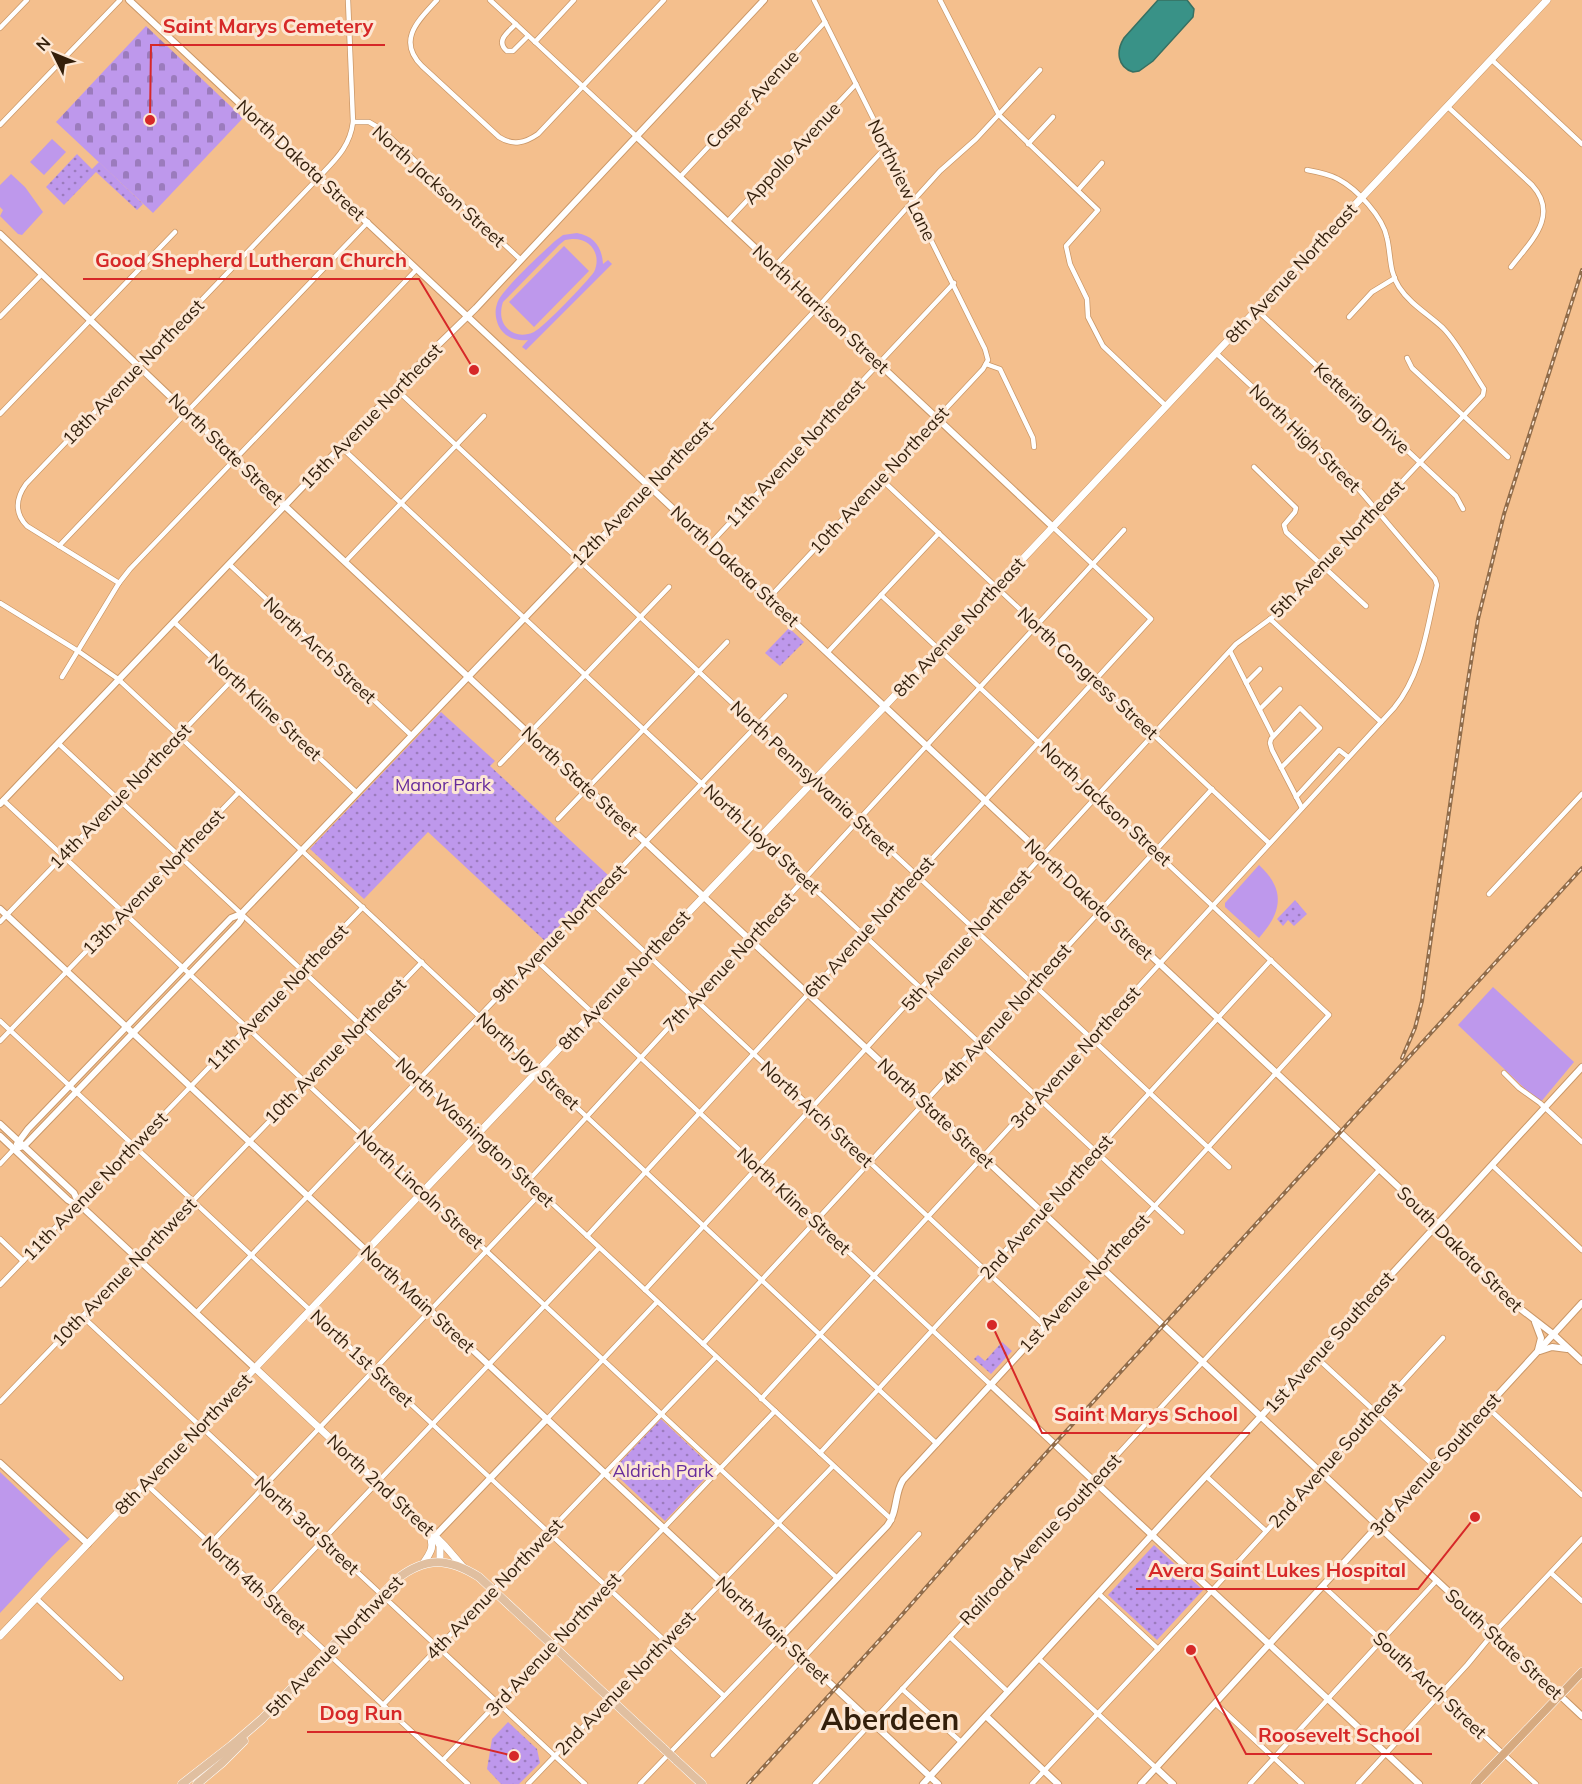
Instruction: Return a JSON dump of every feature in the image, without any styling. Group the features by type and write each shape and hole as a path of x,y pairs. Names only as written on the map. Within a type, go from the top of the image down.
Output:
{"highway":[{"path":"1475,1784 1582,1672"}],"main road":[{"name":"8th Avenue Northeast","path":"366,1251 884,707 1547,0"},
{"name":"8th Avenue Northwest","path":"0,1636 366,1251"},
{"name":"North 2nd Street","path":"255,1368 427,1528 440,1546 440,1563"},
{"path":"422,1565 432,1548 427,1528"},
{"path":"436,1538 464,1568"},
{"path":"440,1563 454,1564 464,1568 494,1590 702,1784"},
{"name":"5th Avenue Northwest","path":"197,1784 238,1747 381,1594 404,1574 422,1565 440,1563"},
{"name":"5th Avenue Northwest","path":"182,1784 262,1719"}],"street":[{"path":"0,28 27,0"},
{"path":"0,125 120,0"},
{"name":"North Dakota Street","path":"129,0 1340,1133"},
{"name":"18th Avenue Northeast","path":"59,546 23,522 19,513 18,498 26,484 348,145 353,122 348,0"},
{"path":"437,0 412,29 410,40 413,55 422,66 503,140 517,143 531,139 538,134 664,0"},
{"name":"North Harrison Street","path":"490,0 1151,619"},
{"path":"535,42 574,0"},
{"name":"15th Avenue Northeast","path":"2,802 521,260 764,0"},
{"name":"Northview Lane","path":"814,0 954,283 985,349 987,362"},
{"path":"940,0 999,115 1098,210 1066,246 1070,264 1087,299 1088,317 1103,346 1166,406"},
{"name":"Casper Avenue","path":"680,177 825,22"},
{"path":"516,24 502,40 502,47 507,51 513,51 528,36"},
{"path":"1492,60 1582,144"},
{"name":"12th Avenue Northeast","path":"21,1143 69,1086 231,918 242,914 650,487 818,307 940,171 999,115 1040,70"},
{"name":"Appollo Avenue","path":"727,222 856,84"},
{"path":"1448,107 1532,185 1541,198 1544,214 1540,228 1511,267"},
{"path":"1028,144 1053,117"},
{"name":"North Jackson Street","path":"353,122 369,123 381,129 521,260"},
{"path":"775,267 887,146"},
{"path":"1078,190 1102,163"},
{"path":"1307,170 1338,178 1348,185 1375,213 1385,231 1390,265 1395,278 1376,288 1349,317"},
{"path":"119,583 59,546 368,222"},
{"path":"0,414 175,232"},
{"name":"North State Street","path":"0,234 285,506 1164,1326"},
{"path":"62,677 119,583 135,564 417,269"},
{"path":"0,317 42,274"},
{"name":"5th Avenue Northeast","path":"645,1290 1240,640 1281,611 1483,395 1484,389 1448,334 1411,301 1395,278"},
{"name":"11th Avenue Northeast","path":"710,544 954,283"},
{"name":"Kettering Drive","path":"1257,310 1456,496 1463,509"},
{"name":"North High Street","path":"1216,353 1345,473 1437,581"},
{"path":"1407,358 1412,368 1508,457"},
{"path":"987,362 1000,369 1033,438 1034,447"},
{"name":"10th Avenue Northeast","path":"769,598 987,362"},
{"name":"North Pennsylvania Street","path":"396,389 1229,1167"},
{"path":"345,562 484,416"},
{"name":"North Lloyd Street","path":"341,447 1182,1232"},
{"path":"1254,467 1293,504 1296,510 1285,523 1285,530 1366,606"},
{"name":"North Congress Street","path":"880,478 1269,843"},
{"name":"7th Avenue Northeast","path":"528,1181 1124,530"},
{"path":"827,653 939,533"},
{"name":"North Arch Street","path":"229,564 411,735"},
{"name":"3rd Avenue Northeast","path":"761,1398 1401,700 1415,675 1437,581"},
{"path":"500,764 669,587"},
{"name":"North Jackson Street","path":"881,595 1329,1015"},
{"name":"North Jay Street","path":"0,603 107,670 937,1444"},
{"name":"6th Avenue Northeast","path":"587,1236 1151,619"},
{"path":"1270,619 1381,722"},
{"name":"North Kline Street","path":"174,621 357,793"},
{"path":"558,819 727,642"},
{"path":"1230,651 1274,736"},
{"path":"1246,683 1260,669"},
{"name":"14th Avenue Northeast","path":"0,922 234,678"},
{"path":"1260,709 1280,689"},
{"name":"9th Avenue Northeast","path":"196,1313 785,696"},
{"path":"1281,768 1320,728 1300,708 1270,743 1281,768 1302,808"},
{"name":"North Washington Street","path":"58,743 892,1520"},
{"path":"1296,797 1339,750 1348,757"},
{"name":"4th Avenue Northeast","path":"703,1344 1212,789"},
{"name":"13th Avenue Northeast","path":"0,1041 239,792"},
{"path":"1489,894 1582,794"},
{"name":"North Lincoln Street","path":"2,802 63,856 837,1578"},
{"name":"North Arch Street","path":"590,901 1045,1326"},
{"name":"11th Avenue Northeast","path":"191,1087 363,907"},
{"name":"North Main Street","path":"0,909 938,1784"},
{"name":"12th Avenue Northeast","path":"21,1143 77,1092 238,924 242,914"},
{"name":"North Kline Street","path":"535,959 1419,1784"},
{"name":"2nd Avenue Northeast","path":"819,1453 1271,960"},
{"name":"10th Avenue Northeast","path":"249,1141 422,962"},
{"name":"1st Avenue Northeast","path":"781,1637 892,1520 901,1484 1329,1015"},
{"name":"North 1st Street","path":"0,1021 724,1696"},
{"name":"1st Avenue Southeast","path":"923,1784 1582,1067"},
{"path":"1503,1073 1545,1107 1582,1142"},
{"name":"11th Avenue Northwest","path":"0,1286 191,1087"},
{"name":"North 2nd Street","path":"0,1124 74,1193 79,1204 255,1368"},
{"name":"South Dakota Street","path":"1340,1133 1438,1224 1492,1285 1553,1334 1582,1361"},
{"name":"North 2nd Street","path":"0,1136 68,1200 79,1204"},
{"name":"10th Avenue Northwest","path":"0,1402 249,1141"},
{"path":"0,1164 21,1143"},
{"path":"1492,1165 1582,1250"},
{"name":"Railroad Avenue Southeast","path":"817,1783 1379,1170"},
{"path":"210,1544 541,1193"},
{"path":"0,1239 23,1261"},
{"path":"268,1598 599,1248"},
{"path":"436,1538 657,1302"},
{"name":"3rd Avenue Southeast","path":"1141,1784 1582,1303"},
{"name":"North 3rd Street","path":"82,1316 585,1784"},
{"path":"1531,1318 1536,1323 1541,1338 1536,1353"},
{"name":"South State Street","path":"1164,1326 1582,1716"},
{"name":"2nd Avenue Southeast","path":"1032,1784 1443,1338"},
{"path":"1536,1353 1552,1347 1569,1349"},
{"path":"605,1474 716,1357"},
{"path":"1316,1357 1433,1465"},
{"path":"1487,1407 1582,1496"},
{"path":"663,1528 775,1411"},
{"path":"0,1462 88,1544"},
{"path":"722,1582 833,1466"},
{"name":"4th Avenue Northwest","path":"383,1705 605,1474"},
{"path":"1206,1476 1266,1531"},
{"name":"North 4th Street","path":"145,1483 468,1784"},
{"path":"445,1546 441,1535 447,1525"},
{"name":"3rd Avenue Northwest","path":"443,1760 663,1528"},
{"path":"713,1755 919,1534"},
{"path":"1358,1784 1582,1539"},
{"path":"1551,1573 1582,1601"},
{"path":"1250,1784 1437,1580"},
{"name":"2nd Avenue Northwest","path":"528,1784 722,1582"},
{"name":"South Arch Street","path":"1323,1586 1536,1784"},
{"path":"1099,1594 1158,1649"},
{"path":"36,1598 121,1678"},
{"path":"640,1784 781,1637"},
{"path":"950,1637 1008,1692"},
{"path":"1039,1659 1173,1784"},
{"path":"902,1689 961,1742"},
{"path":"1215,1703 1302,1784"},
{"path":"986,1716 1058,1784"}],"green space":[{"path":"146,26 243,118 153,213 56,122"},
{"path":"52,139 66,152 44,175 30,162"},
{"path":"77,154 92,169 99,162 143,204 137,210 96,172 64,205 46,187"},
{"path":"11,174 25,187 43,212 22,235 18,234 0,216 3,210 0,207 0,185"},
{"path":"583,234 596,243 601,252 603,264 608,260 612,264 526,350 522,347 528,340 511,338 498,325 497,304 514,281 563,235","holes":["565,240 585,241 596,254 594,272 565,304 534,332 524,335 511,331 502,320 503,302"]},
{"path":"564,246 589,271 534,327 509,302"},
{"path":"789,628 804,642 780,666 765,653"},
{"name":"Manor Park","path":"441,712 495,761 490,766 608,875 545,941 428,832 364,899 310,849"},
{"path":"1259,865 1274,883 1278,901 1272,919 1259,938 1225,907 1225,903"},
{"path":"1295,900 1307,914 1294,926 1288,920 1283,926 1277,919"},
{"path":"1493,987 1574,1062 1540,1103 1458,1025"},
{"path":"1002,1342 1012,1351 991,1374 974,1359 978,1355 985,1361"},
{"name":"Aldrich Park","path":"661,1419 714,1469 665,1521 612,1471"},
{"path":"0,1472 70,1539 0,1613"},
{"path":"1154,1545 1203,1590 1157,1640 1108,1595"},
{"path":"508,1722 537,1749 540,1763 519,1784 501,1784 487,1769 492,1739"}],"water":[{"path":"1158,0 1187,0 1194,9 1193,17 1153,61 1139,71 1133,72 1121,62 1119,53 1121,43"}],"railway":[{"path":"1402,1058 1415,1028 1422,1001 1478,619 1504,514 1582,270"},
{"path":"748,1784 995,1509 1582,868"}],"place":[{"name":"Saint Marys Cemetery","path":"150,120"},
{"name":"Good Shepherd Lutheran Church","path":"474,370"},
{"name":"Saint Marys School","path":"992,1325"},
{"name":"Avera Saint Lukes Hospital","path":"1475,1517"},
{"name":"Roosevelt School","path":"1191,1650"},
{"name":"Dog Run","path":"514,1756"}],"district":[{"name":"Aberdeen","path":"890,1719"}]}
